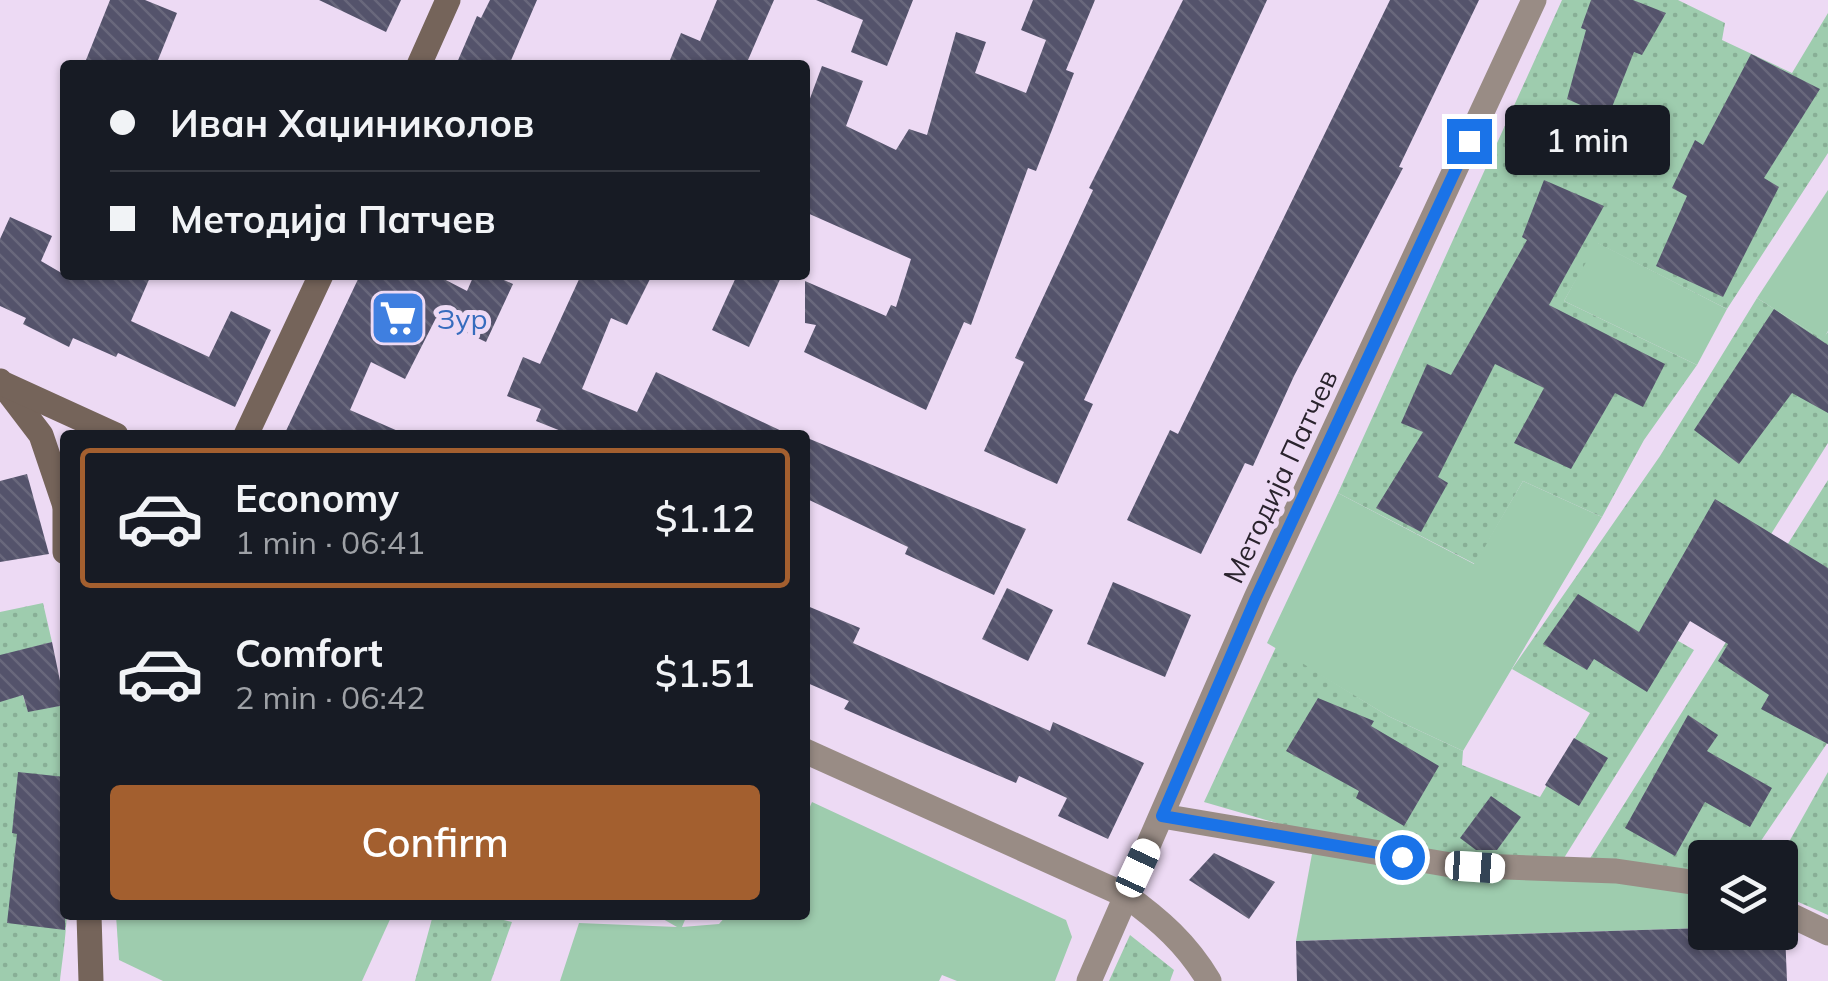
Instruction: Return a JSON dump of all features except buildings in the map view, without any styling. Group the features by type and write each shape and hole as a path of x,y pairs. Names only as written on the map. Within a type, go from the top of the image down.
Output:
{"main road":[{"path":"421,60 448,0"},
{"path":"248,430 319,280"},
{"path":"0,382 105,430"},
{"path":"0,382 41,436 60,492"},
{"path":"89,920 91,981"}],"street":[{"name":"Методија Патчев","path":"1089,981 1256,598 1534,0"},
{"path":"810,754 1126,895 1160,920 1192,954 1209,981"},
{"path":"1162,816 1451,865 1616,871 1688,882"},
{"path":"1798,919 1828,933"}],"green space":[{"path":"1562,0 1678,0 1725,23 1722,40 1792,73 1828,13 1828,153 1727,309 1597,243 1564,301 1697,365 1644,440 1602,517 1523,481 1475,564 1338,493"},
{"path":"1828,190 1828,331 1823,340 1757,298"},
{"path":"1596,242 1727,309 1697,365 1564,301"},
{"path":"1757,298 1822,339 1828,332 1828,443 1743,579 1647,623 1694,650 1559,866 1325,837 1204,802 1276,647 1388,716 1463,751 1462,765 1540,797 1590,713 1512,669 1660,456"},
{"path":"1828,480 1828,742 1762,840 1688,840 1688,870 1584,868"},
{"path":"1523,481 1602,517 1463,751 1388,716 1267,643 1338,493 1474,564"},
{"path":"43,603 52,642 9,654 28,711 60,706 60,920 66,920 60,981 0,981 0,612"},
{"path":"1828,772 1828,915 1798,902 1798,840 1790,840"},
{"path":"812,802 1066,920 1072,937 1055,981 957,981 942,975 939,981 560,981 579,923 677,927 665,920 685,920 682,927 719,924 723,920 810,920"},
{"path":"1314,843 1688,882 1688,929 1296,941"},
{"path":"116,920 390,920 362,981 163,981 119,960"},
{"path":"432,920 512,922 491,981 415,981"},
{"path":"1130,935 1174,970 1170,981 1109,981"}],"place":[{"name":"Зур","path":"398,318"}],"route":[{"path":"1402,857 1162,816 1256,598 1469,141"}]}
